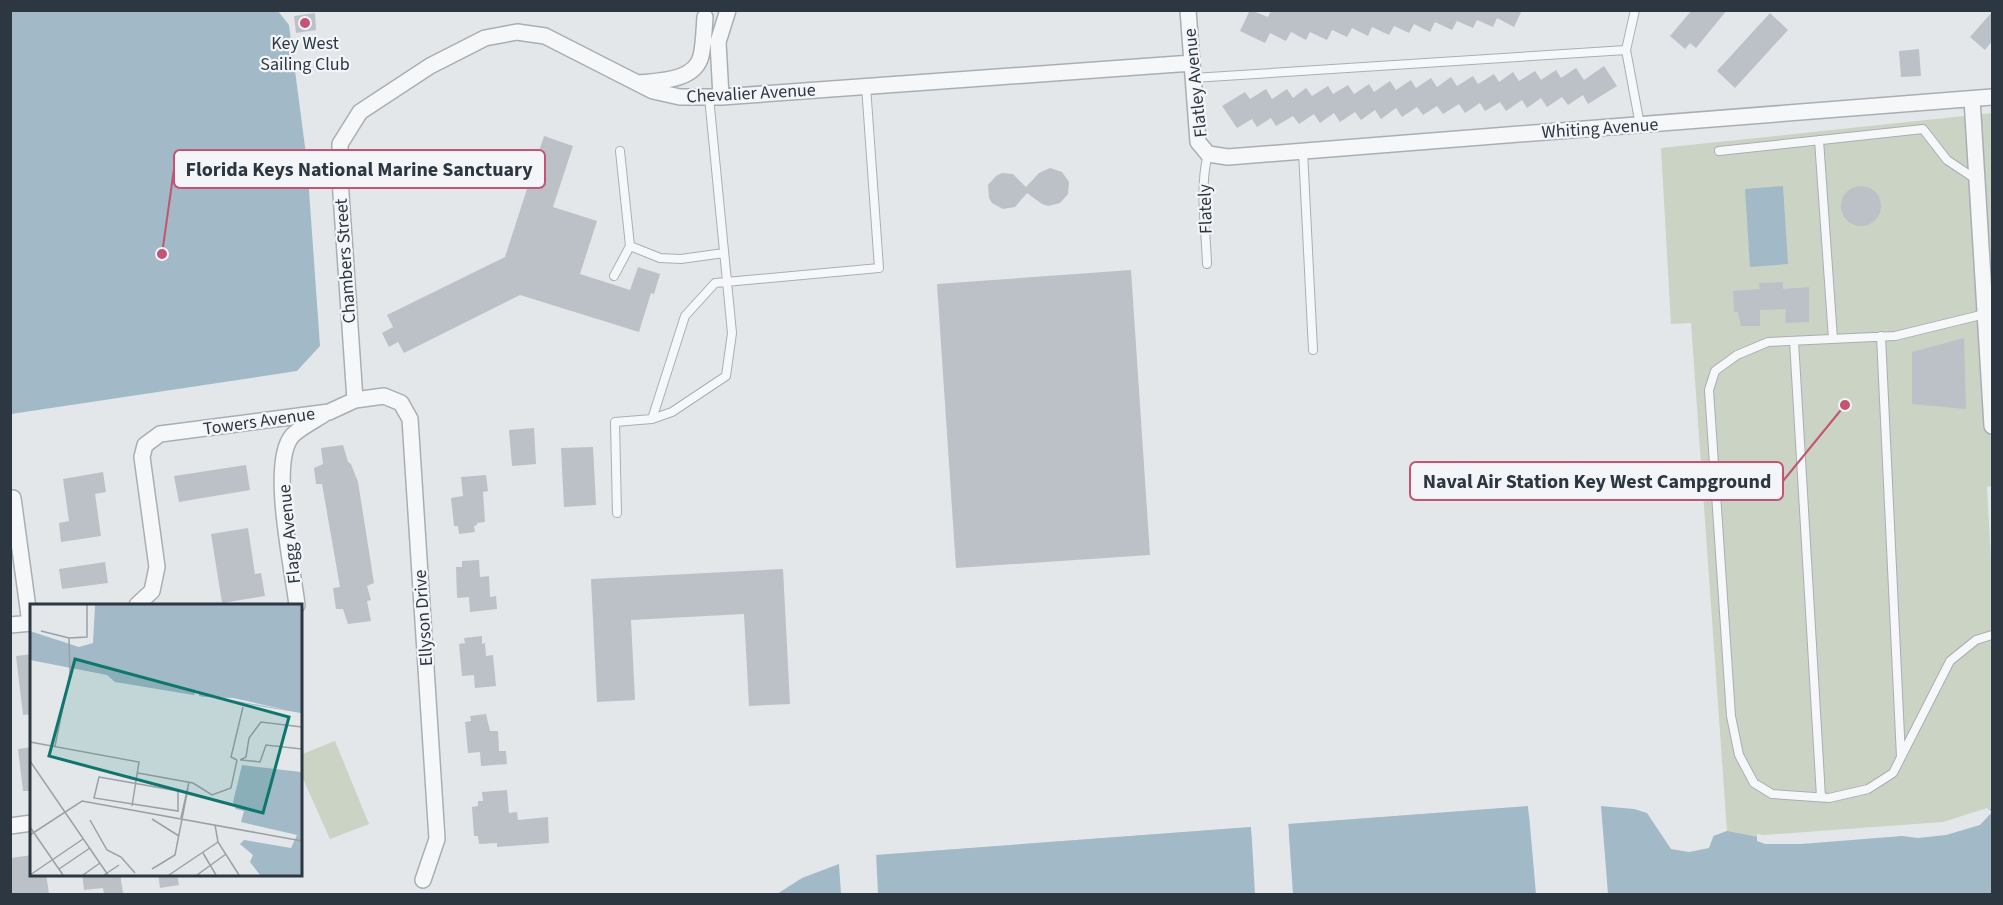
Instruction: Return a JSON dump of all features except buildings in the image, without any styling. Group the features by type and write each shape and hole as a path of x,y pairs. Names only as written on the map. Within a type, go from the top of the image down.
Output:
{"street":[{"path":"715,97 718,42 728,10"},
{"name":"Flatley Avenue","path":"1188,10 1198,142 1208,154"},
{"path":"705,14 718,42"},
{"path":"639,84 674,80 688,73 700,58 705,14"},
{"name":"Chevalier Avenue","path":"351,124 360,112 430,66 485,38 517,32 545,36 653,91 680,97 715,97 866,86 1193,70"},
{"name":"Whiting Avenue","path":"1208,154 1228,157 1992,97"},
{"path":"1972,99 1992,426"},
{"name":"Chambers Street","path":"351,124 340,144 340,179 355,400"},
{"name":"Ellyson Drive","path":"355,400 384,396 401,403 410,419 437,839 423,880"},
{"name":"Towers Avenue","path":"138,604 152,591 157,567 142,457 145,445 160,434 329,411 355,400"},
{"name":"Flagg Avenue","path":"297,604 281,490 284,455 292,436 329,411"},
{"path":"13,498 30,616"},
{"path":"10,625 30,623"},
{"path":"10,826 30,823"}],"lane":[{"path":"1635,10 1626,50 1640,125"},
{"path":"1193,70 1626,50"},
{"path":"652,419 685,316 715,284 879,268 866,86"},
{"path":"616,513 615,422 652,419 672,412 726,376 732,333 724,253 715,97"},
{"path":"1719,151 1923,129 1947,160 1977,180"},
{"path":"1819,140 1833,339"},
{"path":"614,276 630,246 620,151"},
{"path":"1303,151 1313,350"},
{"name":"Flately","path":"1207,264 1204,166 1208,154"},
{"path":"630,246 660,258 681,259 724,253"},
{"path":"1985,314 1895,336 1768,342 1737,355 1714,371 1709,390 1731,716 1739,755 1754,783 1772,794 1829,798 1868,789 1893,773 1950,661 1976,640 1992,635"},
{"path":"1881,336 1901,758"},
{"path":"1794,341 1821,797"}],"shaded area":[{"path":"1992,113 1992,486 1987,487 1992,576 1992,894 762,894 839,863 876,861 876,855 1251,827 1252,837 1289,833 1288,824 1528,806 1529,817 1669,839 1689,845 1727,831 1691,323 1671,324 1661,148"},
{"path":"335,741 369,824 330,839 302,776 302,754"}],"water":[{"path":"11,10 278,11 289,25 307,162 320,346 297,371 11,414"},
{"path":"1783,186 1788,264 1750,267 1745,189"},
{"path":"1600,801 1647,803 1669,839 1689,845 1727,831 1763,838 1943,825 1991,809 1992,894 762,894 795,875 839,863 876,861 876,855 1251,827 1252,837 1289,833 1288,824 1528,806 1529,817 1601,812"}],"pier":[{"path":"1600,798 1648,800 1671,837 1689,842 1715,832 1709,848 1689,852 1671,849 1647,813 1634,809 1601,806 1608,894 1536,894 1528,803 1531,805 1532,814 1598,810 1597,800"},
{"path":"1987,808 1992,812 1980,825 1946,835 1801,844 1765,844 1757,841 1757,834 1943,822"},
{"path":"1288,821 1293,894 1255,894 1251,824 1254,826 1254,834 1286,831 1285,823"},
{"path":"876,852 878,894 841,894 839,864 802,878 777,894 759,894 794,872 838,856 841,856 842,860 873,858"}],"place":[{"name":"Key West Sailing Club","path":"305,23"},
{"name":"Florida Keys National Marine Sanctuary","path":"162,254"},
{"name":"Naval Air Station Key West Campground","path":"1845,405"}]}
